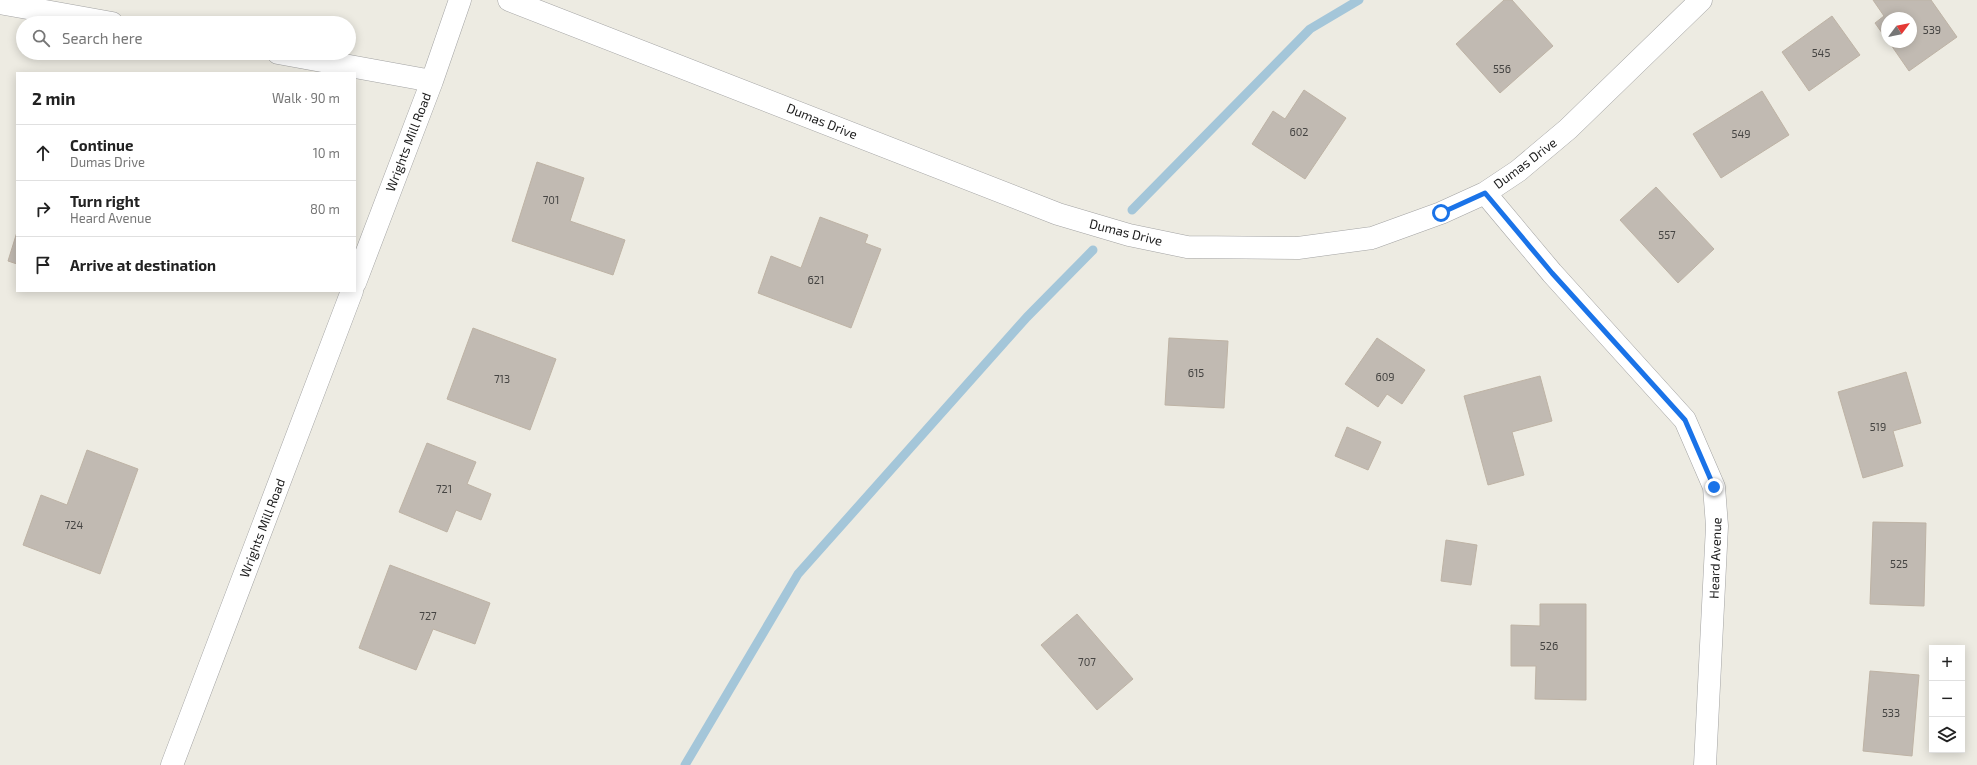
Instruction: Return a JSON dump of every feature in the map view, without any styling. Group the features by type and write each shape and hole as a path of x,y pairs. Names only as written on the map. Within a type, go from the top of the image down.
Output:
{"street":[{"name":"Wrights Mill Road","path":"356,280 432,81 460,0"},
{"name":"Dumas Drive","path":"508,0 1058,214 1128,235 1187,247 1298,248 1372,238 1441,213 1485,193 1518,171 1568,129 1701,0"},
{"path":"0,3 73,16"},
{"path":"316,60 432,81"},
{"name":"Heard Avenue","path":"1485,193 1552,273 1685,420 1714,487 1717,526 1705,765"},
{"name":"Wrights Mill Road","path":"172,765 352,292"}],"building":[{"path":"1504,0 1512,0 1553,46 1500,93 1456,44"},
{"path":"1873,0 1931,0 1957,37 1909,71 1893,48 1917,48 1917,12 1881,12"},
{"path":"1832,16 1860,55 1809,91 1782,52"},
{"path":"1881,18 1881,32 1875,23"},
{"path":"1304,90 1346,118 1305,179 1252,144 1273,111 1285,119"},
{"path":"1762,91 1789,135 1721,178 1693,134"},
{"path":"537,162 584,178 570,221 625,240 613,275 512,241"},
{"path":"1656,187 1714,249 1678,283 1620,220"},
{"path":"820,217 868,235 865,243 881,249 851,328 758,293 771,256 801,268"},
{"path":"16,235 16,264 8,261"},
{"path":"473,328 556,359 530,430 447,399"},
{"path":"1169,338 1228,341 1224,408 1165,405"},
{"path":"1377,338 1425,370 1402,404 1387,394 1378,407 1345,384"},
{"path":"1906,372 1921,423 1893,431 1903,466 1863,478 1838,392"},
{"path":"1540,376 1552,421 1512,432 1524,475 1488,485 1464,396"},
{"path":"1347,427 1381,442 1368,470 1335,456"},
{"path":"427,443 476,462 467,484 491,494 481,520 456,510 447,532 399,512"},
{"path":"87,450 138,469 100,574 23,545 41,495 67,505"},
{"path":"1873,522 1926,523 1924,606 1870,604"},
{"path":"1446,540 1477,545 1471,585 1441,581"},
{"path":"390,565 490,603 475,644 433,629 416,670 359,648"},
{"path":"1540,604 1586,604 1586,700 1535,699 1536,666 1511,666 1511,625 1540,626"},
{"path":"1077,614 1133,679 1097,710 1041,645"},
{"path":"1870,671 1919,675 1912,756 1863,751"}],"waterway":[{"path":"1132,210 1310,29 1359,0"},
{"path":"685,765 798,574 1027,317 1093,250"}],"route":[{"path":"1441,213 1485,193 1552,273 1685,420 1714,487"}]}
